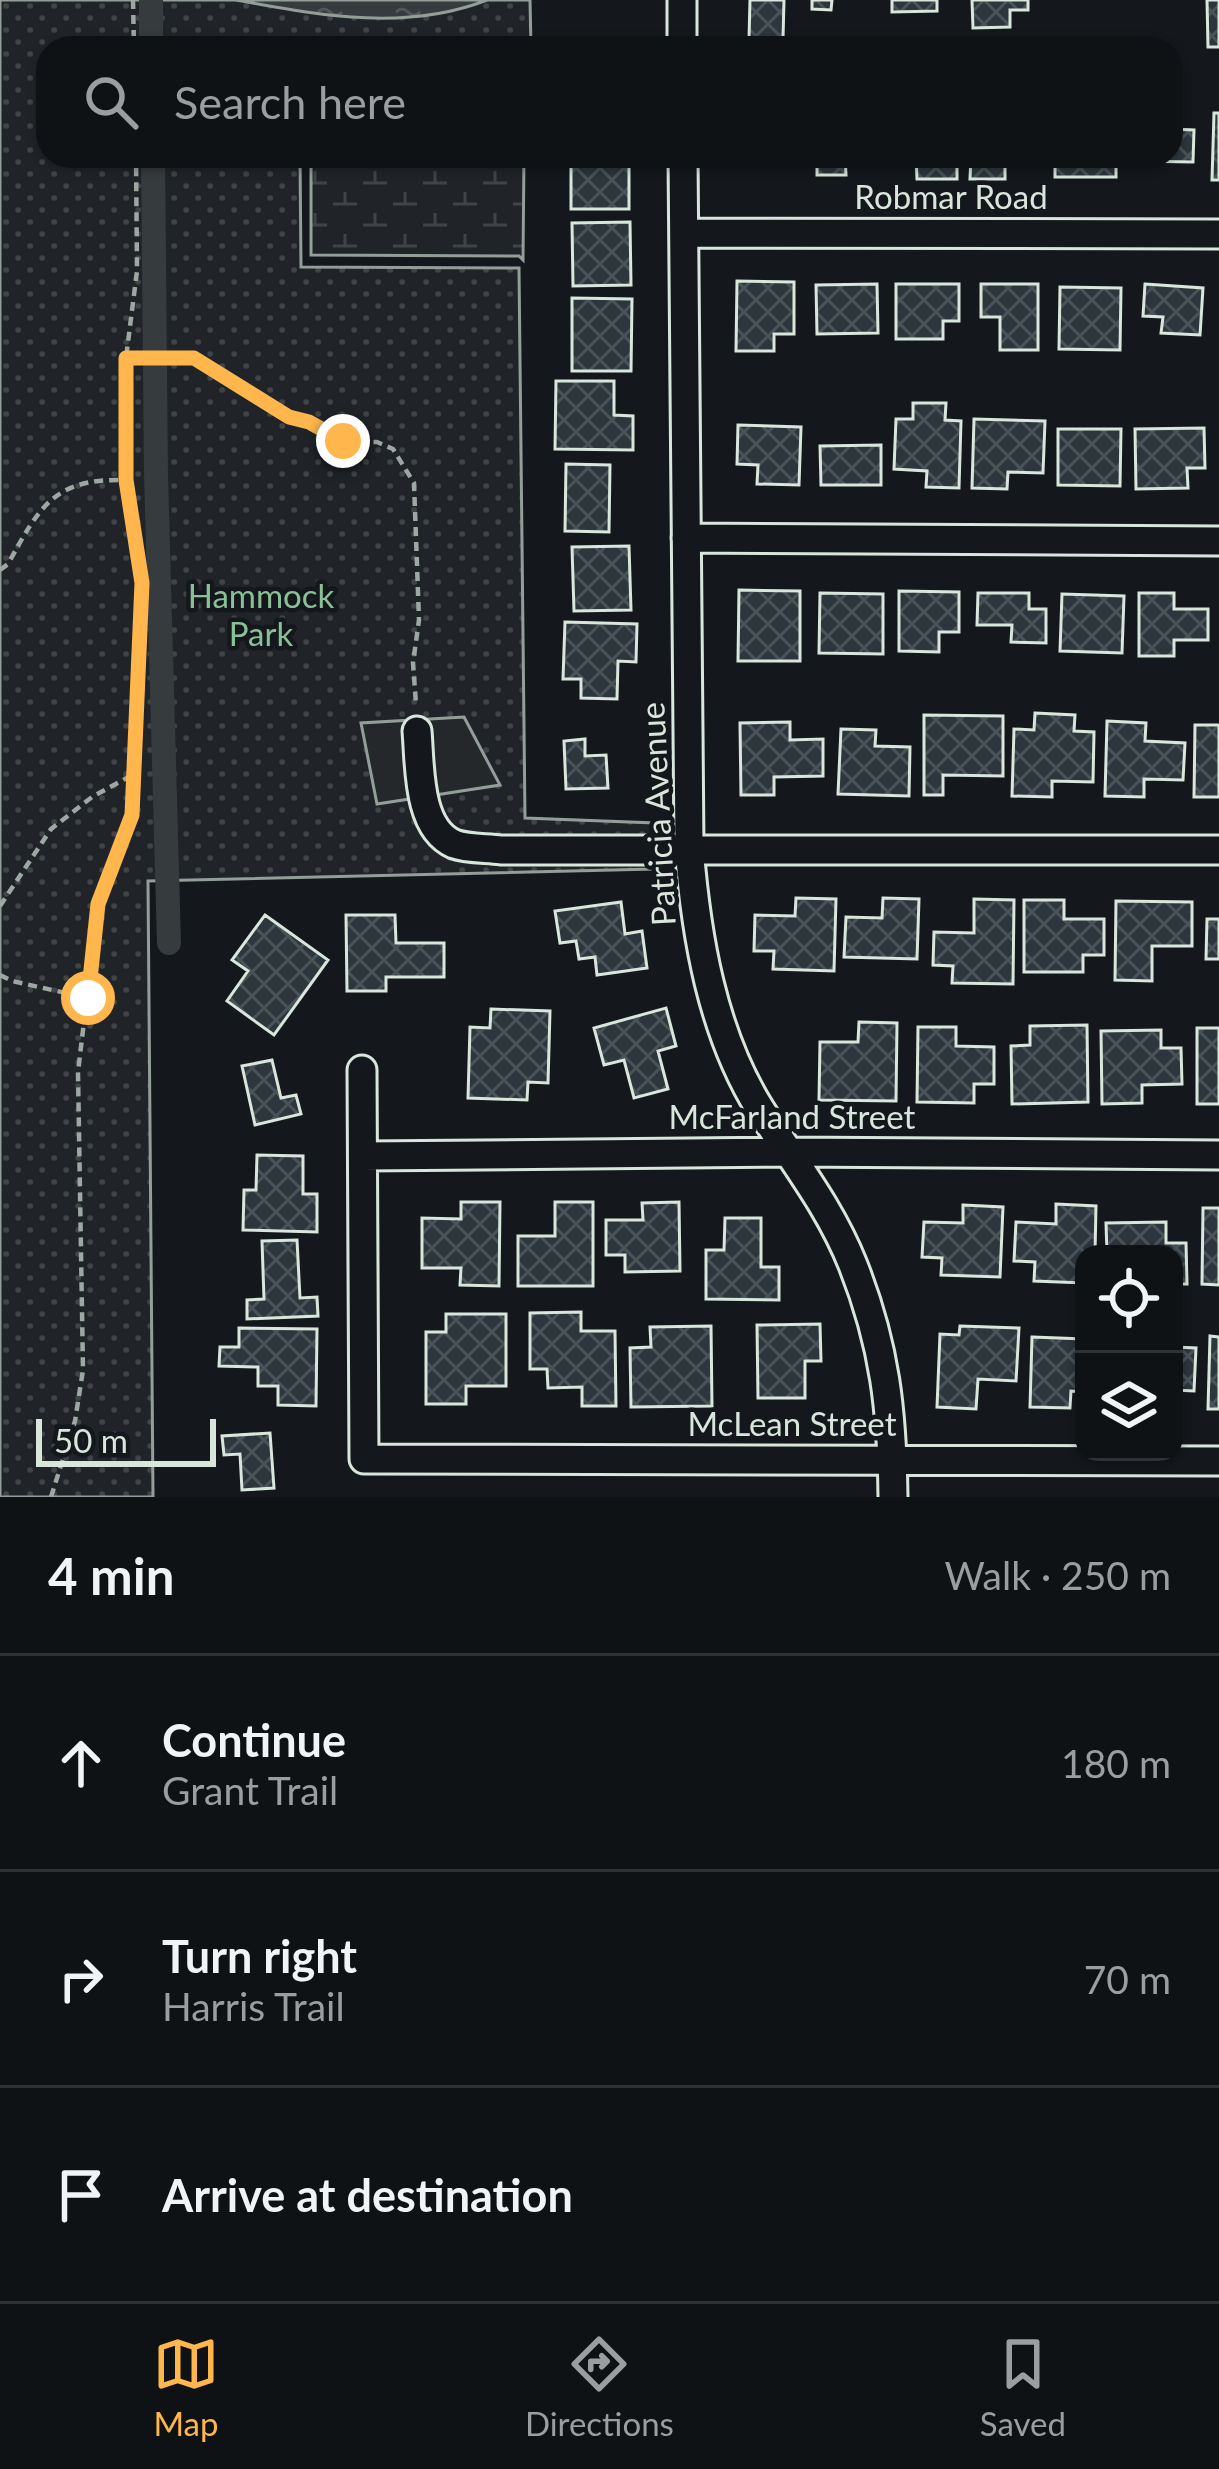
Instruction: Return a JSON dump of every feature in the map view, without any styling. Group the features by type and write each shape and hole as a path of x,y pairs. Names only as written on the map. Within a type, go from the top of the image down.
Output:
{"street":[{"path":"682,0 682,36"},
{"name":"Patricia Avenue","path":"683,168 693,902 718,1011 758,1106 828,1210 871,1315 887,1374 893,1497"},
{"name":"Robmar Road","path":"684,232 1219,234"},
{"path":"686,538 1219,541"},
{"path":"417,731 423,797 440,835 456,845 501,850 1219,850"},
{"path":"362,1070 364,1156"},
{"name":"McFarland Street","path":"364,1156 1219,1155"},
{"name":"McLean Street","path":"364,1156 364,1459 1219,1461"}],"path":[{"path":"133,0 134,36"},
{"path":"51,1497 75,1421 82,1370 78,1072 98,904 132,815 142,583 126,480 137,271 136,168"},
{"path":"130,358 194,358 289,417 343,441 377,442 393,449 405,463 414,483 417,731"},
{"path":"0,570 42,505 68,486 100,479 126,480"},
{"path":"0,906 51,830 92,797 134,774"},
{"path":"0,975 88,998"}],"green space":[{"name":"Hammock Park","path":"0,0 530,0 531,36 36,36 36,168 300,168 301,267 519,268 525,818 655,823 654,869 148,881 153,1497 0,1497"},
{"path":"311,168 524,168 523,260 519,256 311,255"}],"shaded area":[{"path":"464,717 500,785 377,804 361,723"}],"water":[{"path":"236,0 487,0 425,16 362,18"}],"building":[{"path":"750,0 784,0 783,36 749,36"},
{"path":"812,0 832,0 831,10 812,9"},
{"path":"892,0 937,0 937,11 892,12"},
{"path":"972,0 1028,0 1028,10 1010,10 1010,27 973,28"},
{"path":"1207,0 1219,0 1219,47 1208,47"},
{"path":"1214,113 1219,113 1219,180 1212,180"},
{"path":"1183,130 1194,130 1193,162 1183,162"},
{"path":"571,168 629,168 629,209 571,209"},
{"path":"817,168 846,168 846,175 817,175"},
{"path":"917,168 957,168 957,179 917,179"},
{"path":"970,168 1005,168 1005,179 970,179"},
{"path":"1055,168 1116,168 1116,177 1055,177"},
{"path":"630,222 631,285 573,286 572,223"},
{"path":"737,281 794,282 794,334 774,334 774,351 736,351"},
{"path":"877,284 878,333 817,334 816,285"},
{"path":"896,284 959,284 959,321 943,321 943,339 896,339"},
{"path":"981,284 1038,284 1038,350 1000,350 1000,317 981,317"},
{"path":"1145,284 1203,288 1200,335 1161,333 1163,317 1143,316"},
{"path":"1060,287 1121,288 1120,350 1059,349"},
{"path":"572,298 632,299 631,371 572,371"},
{"path":"556,381 614,381 614,415 633,416 633,450 555,449"},
{"path":"913,403 946,403 945,420 961,421 959,488 926,487 927,471 894,469 896,419 913,419"},
{"path":"974,419 1045,421 1043,473 1008,472 1007,489 972,488"},
{"path":"738,425 801,427 799,485 757,484 758,465 737,464"},
{"path":"1204,428 1205,468 1187,468 1188,488 1136,489 1135,429"},
{"path":"1058,429 1121,429 1120,486 1058,485"},
{"path":"881,445 881,485 821,485 820,446"},
{"path":"566,464 610,465 609,532 565,531"},
{"path":"629,546 631,610 574,611 572,547"},
{"path":"739,590 800,591 800,661 738,661"},
{"path":"899,591 959,592 959,632 939,632 939,652 899,651"},
{"path":"820,593 883,594 883,654 819,653"},
{"path":"978,593 1029,593 1029,609 1046,609 1046,643 1011,642 1012,625 977,625"},
{"path":"1139,593 1174,593 1174,609 1208,609 1208,640 1174,640 1174,656 1139,656"},
{"path":"1062,594 1124,596 1122,653 1060,651"},
{"path":"565,622 637,624 636,662 618,661 617,699 581,698 581,679 563,679"},
{"path":"1035,713 1075,715 1074,731 1094,732 1093,782 1052,781 1052,797 1012,796 1014,729 1034,730"},
{"path":"924,715 1003,716 1003,776 943,775 943,795 924,795"},
{"path":"1107,721 1146,723 1145,741 1185,743 1183,780 1144,779 1144,797 1105,796"},
{"path":"790,722 790,740 823,739 823,776 774,777 774,795 741,795 740,723"},
{"path":"1195,725 1219,725 1219,797 1194,797"},
{"path":"841,729 876,730 875,746 910,747 909,796 838,794"},
{"path":"585,739 585,756 606,755 608,788 566,789 564,741"},
{"path":"796,898 836,899 834,971 773,969 774,951 754,951 755,915 795,916"},
{"path":"883,898 919,899 917,959 844,957 846,917 882,918"},
{"path":"974,899 1014,900 1013,984 952,983 953,966 933,965 934,932 974,933"},
{"path":"1024,900 1064,900 1064,919 1104,919 1104,955 1083,955 1083,972 1024,972"},
{"path":"1116,901 1192,902 1192,946 1152,946 1152,981 1115,980"},
{"path":"621,902 625,934 642,931 647,968 597,975 595,957 579,959 576,941 560,943 555,911"},
{"path":"265,915 328,960 274,1035 227,1001 248,971 232,960"},
{"path":"346,915 395,915 396,943 444,943 444,977 386,977 386,991 347,991"},
{"path":"1207,919 1219,919 1219,959 1206,959"},
{"path":"666,1008 676,1046 658,1051 668,1089 634,1098 624,1060 604,1065 594,1028"},
{"path":"491,1009 550,1011 548,1083 528,1082 527,1100 468,1098 470,1027 490,1028"},
{"path":"859,1022 897,1023 896,1101 819,1100 820,1042 858,1042"},
{"path":"1087,1025 1088,1102 1012,1104 1011,1046 1030,1045 1030,1026"},
{"path":"918,1027 956,1027 956,1046 994,1047 994,1084 974,1084 974,1103 917,1102"},
{"path":"1197,1028 1219,1028 1219,1104 1197,1104"},
{"path":"1161,1030 1161,1048 1181,1048 1182,1084 1142,1085 1142,1103 1102,1104 1101,1031"},
{"path":"272,1060 281,1098 296,1095 301,1114 255,1125 242,1066"},
{"path":"257,1155 303,1156 303,1194 317,1194 317,1232 243,1230 244,1190 256,1190"},
{"path":"461,1202 500,1202 499,1286 460,1285 461,1268 422,1268 422,1218 461,1219"},
{"path":"555,1202 593,1202 593,1286 518,1286 518,1236 555,1236"},
{"path":"679,1202 680,1271 625,1272 625,1255 606,1255 606,1220 643,1220 642,1203"},
{"path":"1056,1204 1096,1206 1095,1245 1075,1245 1075,1283 1034,1281 1035,1262 1014,1261 1016,1222 1056,1224"},
{"path":"963,1205 1003,1207 1000,1277 941,1275 942,1258 922,1257 924,1222 963,1223"},
{"path":"1203,1208 1219,1208 1219,1285 1202,1284"},
{"path":"725,1218 761,1218 761,1267 779,1267 779,1300 706,1299 706,1250 724,1250"},
{"path":"1166,1222 1166,1243 1186,1243 1187,1284 1183,1284 1183,1245 1107,1245 1106,1223"},
{"path":"297,1240 300,1298 317,1297 318,1316 247,1319 247,1300 264,1299 262,1241"},
{"path":"581,1312 581,1331 615,1331 616,1406 582,1406 582,1387 548,1388 547,1369 530,1369 530,1313"},
{"path":"446,1314 506,1314 506,1386 466,1386 466,1404 426,1404 426,1332 446,1332"},
{"path":"820,1324 821,1361 805,1361 805,1398 758,1398 757,1325"},
{"path":"711,1326 712,1406 631,1407 630,1348 651,1347 650,1327"},
{"path":"960,1326 1019,1328 1016,1381 978,1379 976,1409 937,1407 940,1334 959,1335"},
{"path":"239,1328 317,1329 316,1406 278,1405 278,1386 258,1386 258,1367 219,1366 220,1347 239,1347"},
{"path":"1210,1336 1219,1337 1219,1409 1208,1409"},
{"path":"1032,1337 1075,1339 1075,1391 1071,1391 1070,1408 1030,1407"},
{"path":"1183,1347 1196,1348 1194,1391 1183,1390"},
{"path":"270,1433 274,1488 242,1490 240,1454 224,1455 222,1436"}],"waterway":[{"path":"151,0 151,36"},
{"path":"153,168 169,943"}],"route":[{"path":"88,998 98,904 132,815 142,583 126,480 126,358 194,358 289,417 343,441"}]}
